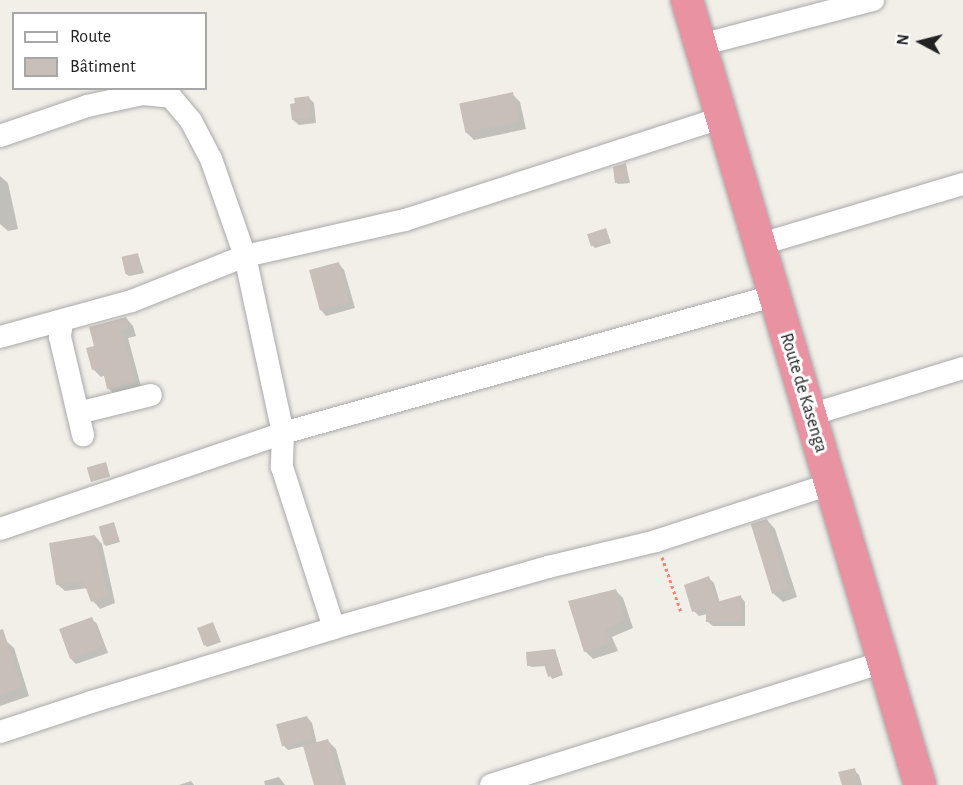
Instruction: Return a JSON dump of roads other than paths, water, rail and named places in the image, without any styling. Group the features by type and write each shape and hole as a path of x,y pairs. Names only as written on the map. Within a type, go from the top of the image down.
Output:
{"highway":[{"name":"Route de Kasenga","path":"687,0 720,118 920,785"}],"street":[{"path":"700,45 873,0"},
{"path":"0,136 87,106 143,94 171,97 191,121 211,159 245,256 283,433 282,467 334,628"},
{"path":"0,337 62,322 132,300 245,256 405,220 720,118"},
{"path":"758,245 963,184"},
{"path":"0,529 283,433 773,296"},
{"path":"62,322 60,337 81,424 151,395"},
{"path":"810,415 963,368"},
{"path":"0,732 102,698 334,628 548,567 656,541 830,484"},
{"path":"491,785 884,662"}]}
